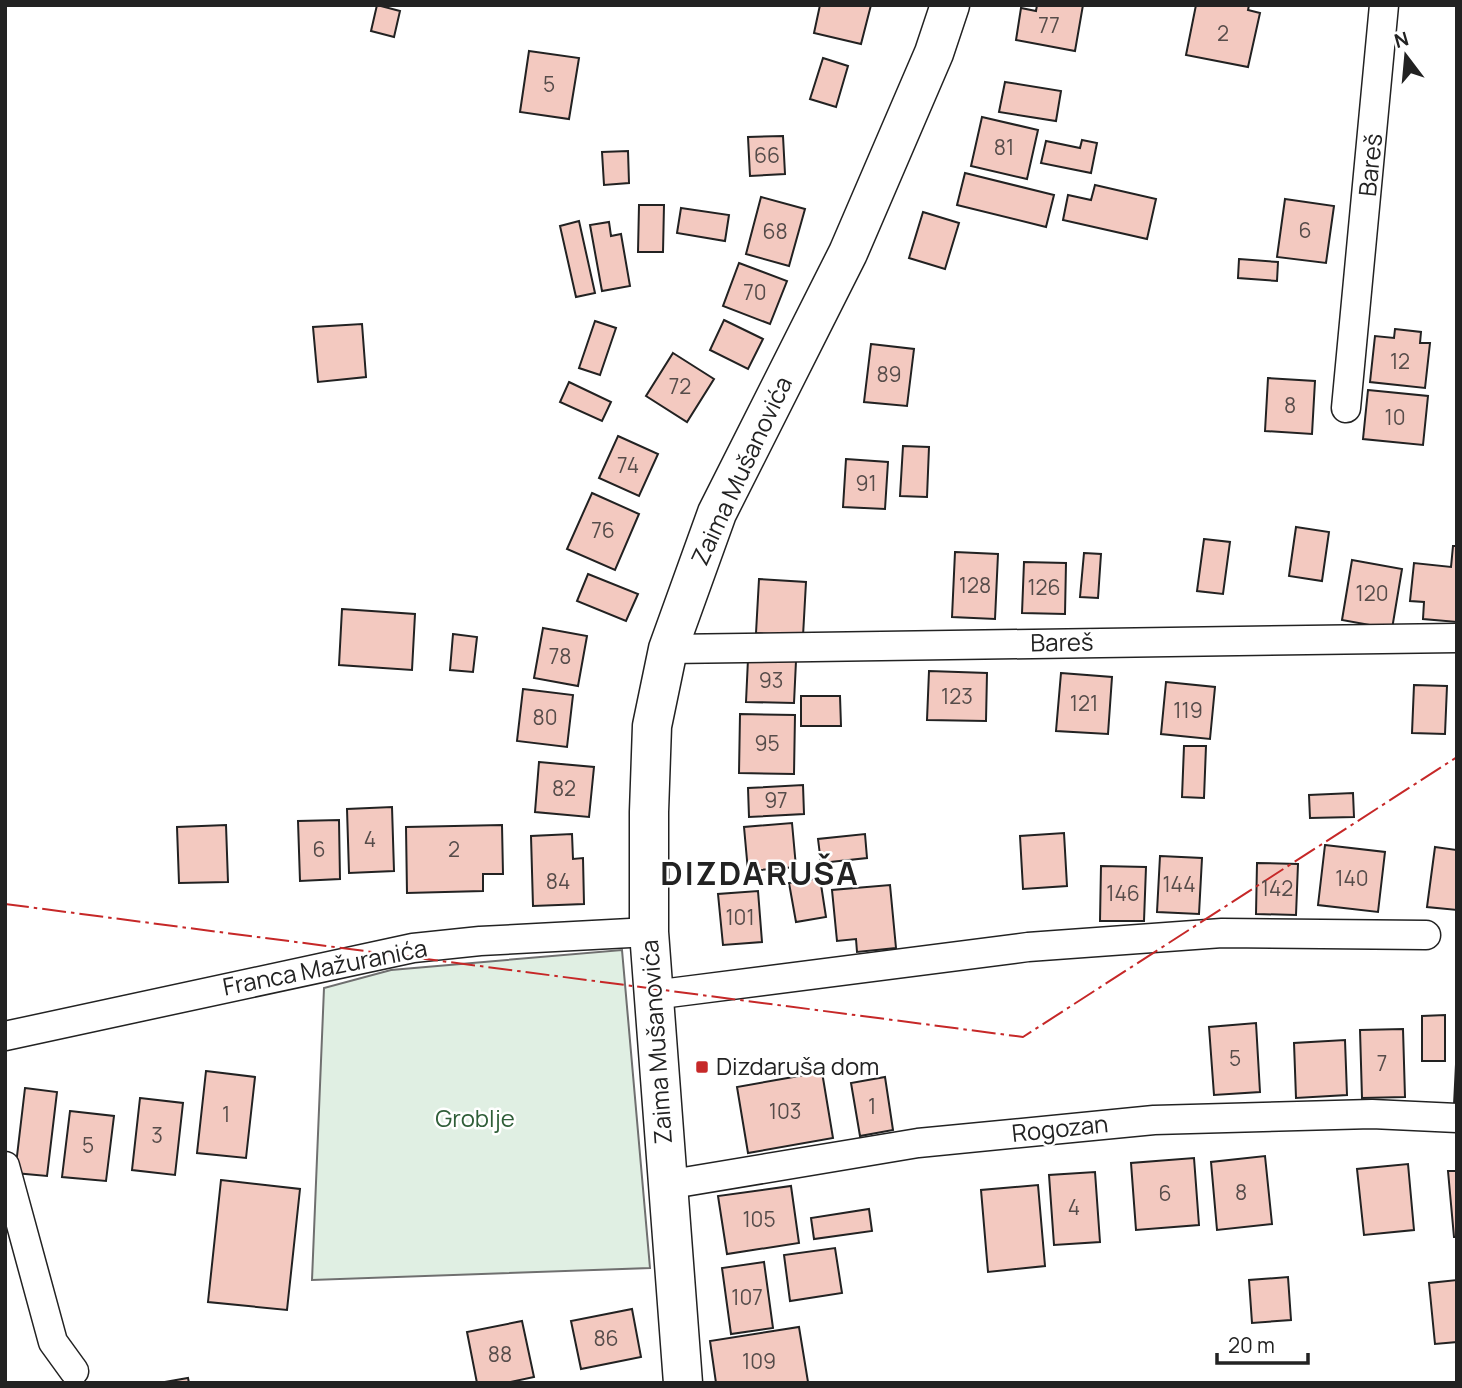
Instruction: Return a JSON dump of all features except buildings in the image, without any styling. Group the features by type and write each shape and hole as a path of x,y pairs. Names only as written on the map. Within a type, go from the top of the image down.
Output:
{"street":[{"name":"Zaima Mušanovića","path":"682,1383 649,932 652,726 668,649 717,513 848,253 934,53 950,5"},
{"name":"Bareš","path":"1346,408 1384,5"},
{"name":"Bareš","path":"668,649 1457,638"},
{"name":"Franca Mažuranića","path":"5,1036 413,948 480,941 649,932"},
{"path":"653,995 1028,947 1222,933 1426,935"},
{"name":"Rogozan","path":"667,1185 918,1143 1154,1120 1372,1114 1457,1118"},
{"path":"5,1166 53,1342 74,1371"}],"green space":[{"name":"Groblje","path":"622,950 650,1268 312,1280 324,988 391,970"}],"power":[{"path":"5,904 1023,1037 1457,757"}],"place":[{"name":"Dizdaruša dom","path":"702,1067"}],"district":[{"name":"DIZDARUŠA","path":"760,874"}]}
